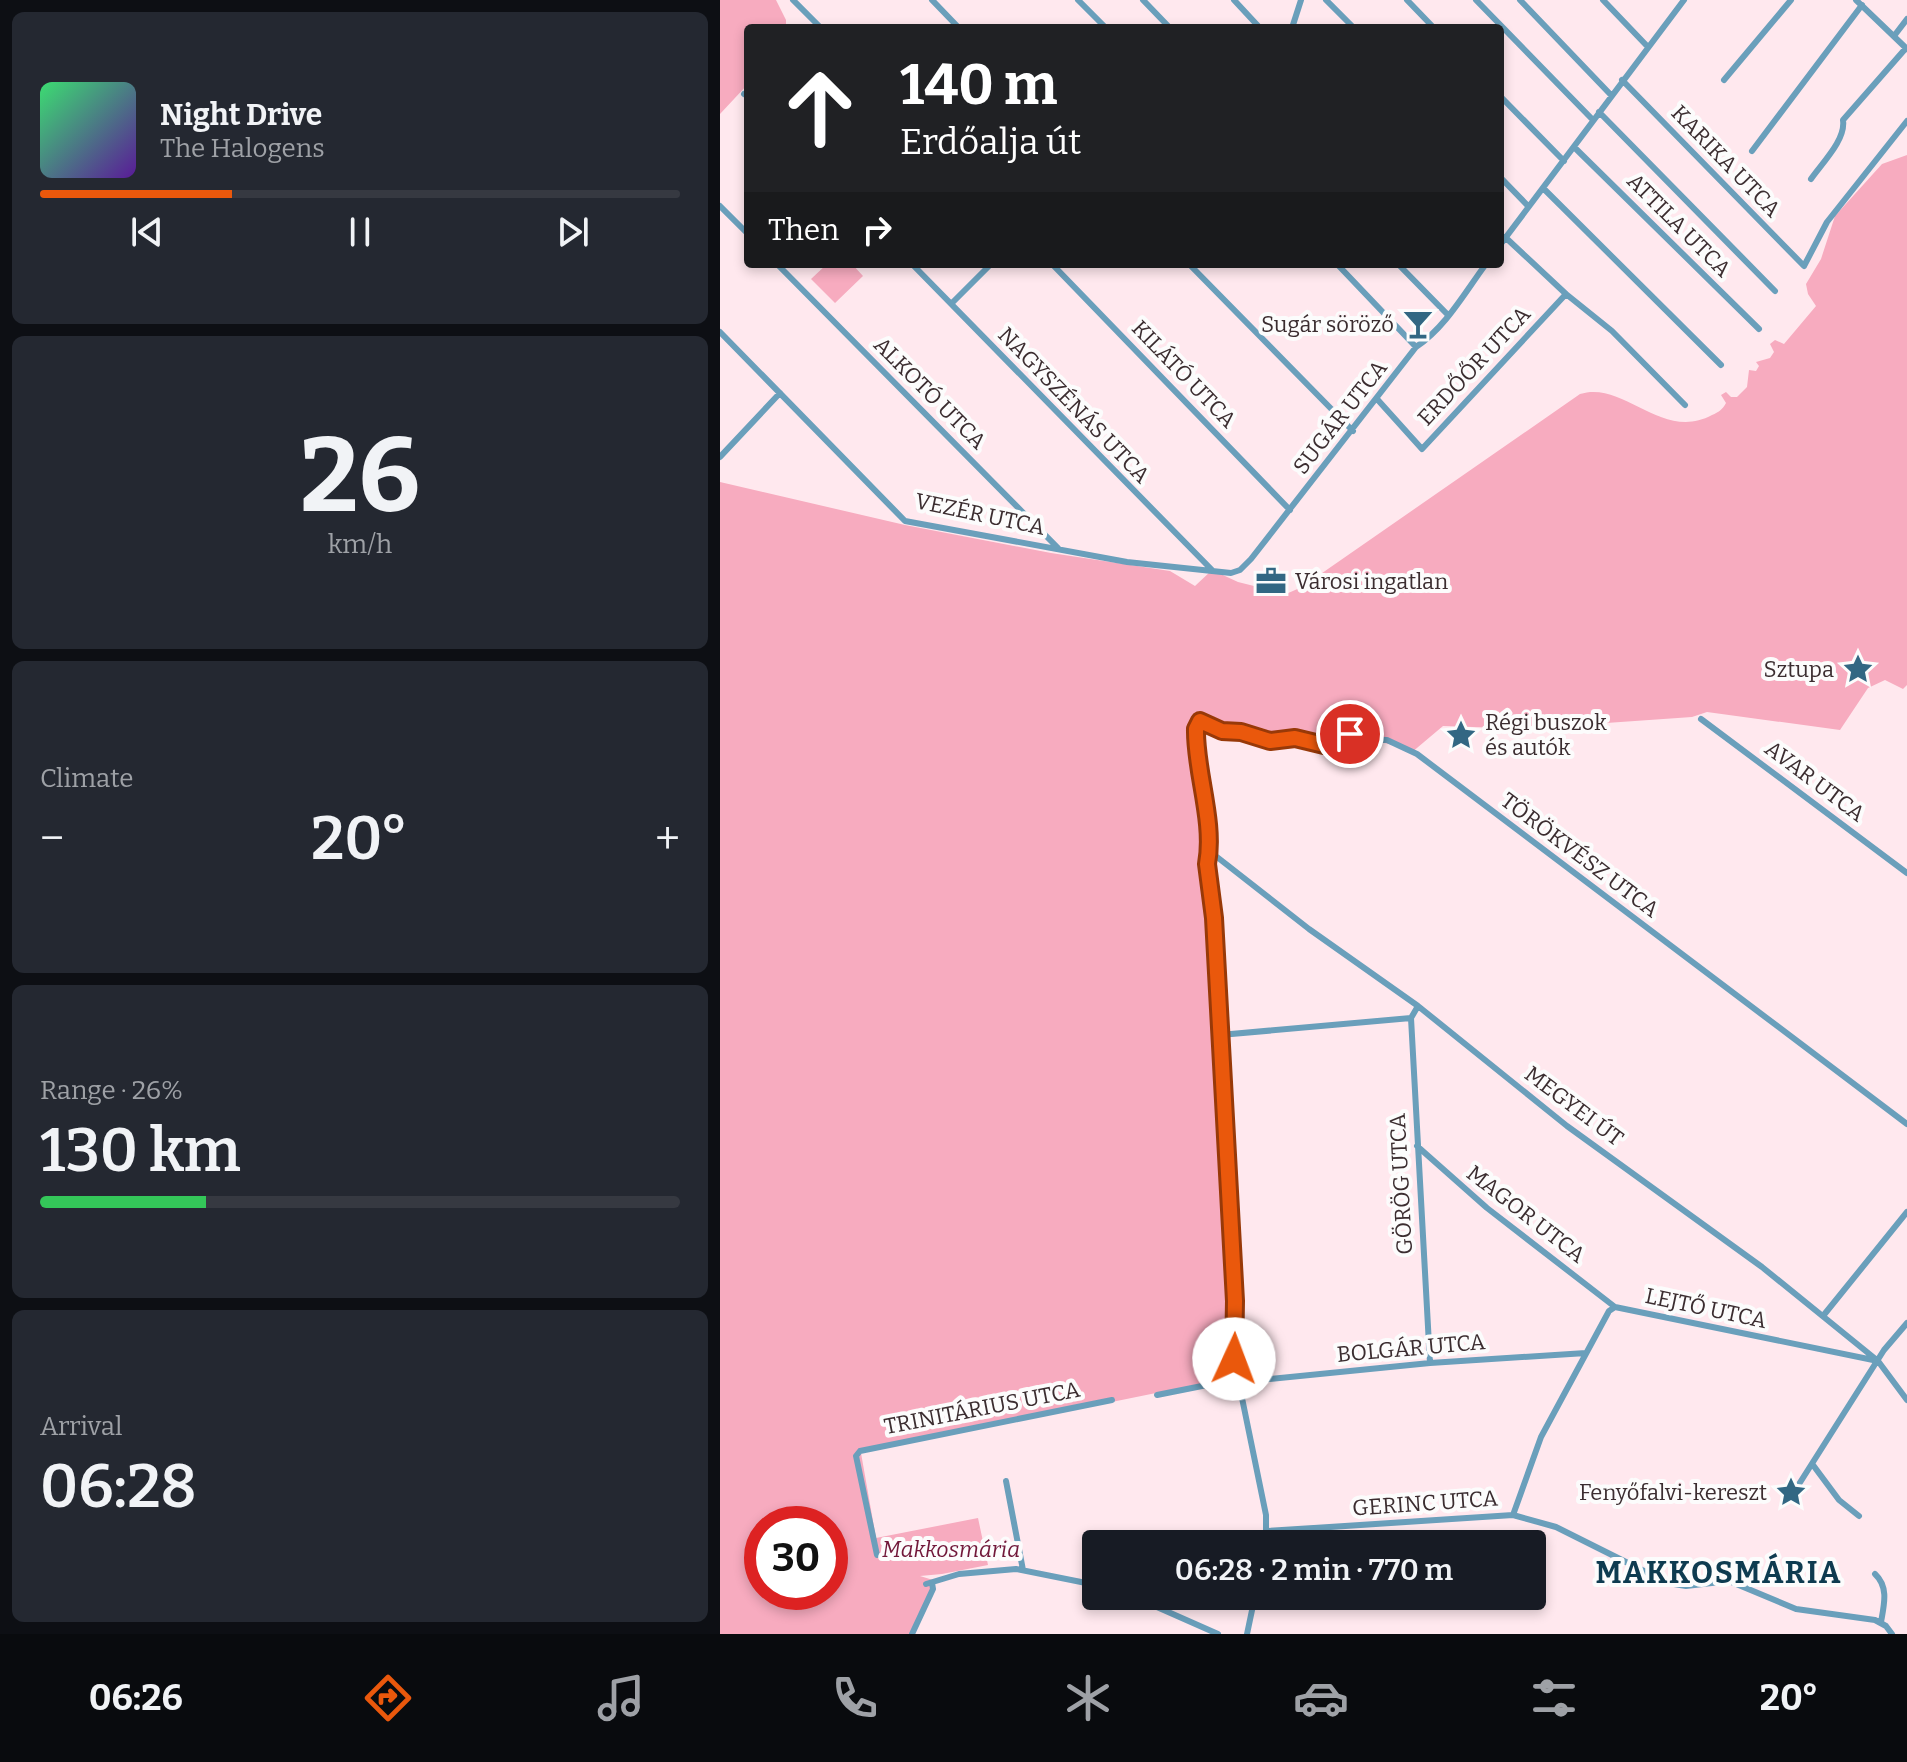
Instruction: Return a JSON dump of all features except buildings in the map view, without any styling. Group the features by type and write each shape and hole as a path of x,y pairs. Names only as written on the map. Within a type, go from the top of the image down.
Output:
{"street":[{"path":"793,0 817,24"},
{"path":"932,0 955,24"},
{"path":"1078,0 1102,24"},
{"path":"1143,0 1166,24"},
{"path":"1234,0 1256,24"},
{"path":"1293,24 1301,0"},
{"path":"1326,0 1350,24"},
{"path":"1407,0 1430,24"},
{"path":"1476,0 1499,24"},
{"path":"1520,0 1611,95"},
{"path":"1603,0 1648,47"},
{"path":"1724,80 1791,0"},
{"path":"1680,2 1544,189 1505,237 1566,294 1612,331 1685,405"},
{"path":"1752,151 1859,3 1907,49 1843,120 1840,138 1811,179"},
{"path":"1894,36 1907,19"},
{"path":"1504,29 1593,120"},
{"name":"KARIKA UTCA","path":"1622,80 1804,266 1827,222 1907,121"},
{"path":"1504,100 1564,161"},
{"path":"1599,112 1775,291"},
{"name":"ATTILA UTCA","path":"1574,147 1759,329"},
{"path":"1504,181 1528,206"},
{"path":"1544,189 1721,365"},
{"path":"720,206 744,230"},
{"name":"ALKOTÓ UTCA","path":"781,268 1058,548"},
{"name":"NAGYSZÉNÁS UTCA","path":"916,268 1212,570"},
{"path":"951,304 987,268"},
{"name":"KILÁTÓ UTCA","path":"1056,268 1290,510"},
{"path":"1193,268 1353,431"},
{"path":"1341,268 1416,347"},
{"path":"1402,268 1448,315"},
{"name":"SUGÁR UTCA","path":"1212,570 1224,574 1240,570 1353,431 1416,347 1431,336 1483,268"},
{"name":"ERDŐŐR UTCA","path":"1377,399 1422,449 1566,294"},
{"name":"VEZÉR UTCA","path":"720,332 905,521 1157,567 1212,570"},
{"path":"720,457 780,393"},
{"name":"AVAR UTCA","path":"1701,719 1907,873"},
{"name":"TÖRÖKVÉSZ UTCA","path":"1209,854 1196,735 1200,721 1222,731 1241,732 1270,741 1295,738 1324,745 1336,743 1346,734 1359,739 1387,740 1417,754 1907,1124"},
{"path":"1209,854 1207,864 1214,918 1235,1301 1234,1359 1268,1530"},
{"name":"MEGYEI ÚT","path":"1209,854 1418,1006 1567,1126 1762,1267 1878,1361 1907,1400"},
{"path":"1220,1035 1411,1018 1418,1006"},
{"name":"GÖRÖG UTCA","path":"1411,1018 1430,1363"},
{"name":"MAGOR UTCA","path":"1417,1146 1487,1208 1615,1307"},
{"path":"1823,1316 1907,1212"},
{"name":"LEJTŐ UTCA","path":"1513,1515 1541,1437 1609,1311 1615,1307 1878,1361"},
{"path":"1794,1492 1878,1361 1907,1323"},
{"name":"BOLGÁR UTCA","path":"1240,1380 1586,1353"},
{"path":"1157,1395 1240,1380"},
{"name":"TRINITÁRIUS UTCA","path":"877,1555 866,1491 856,1456 858,1452 1112,1400"},
{"path":"1813,1465 1832,1493 1859,1516"},
{"path":"1006,1481 1023,1570"},
{"name":"GERINC UTCA","path":"1283,1530 1513,1515 1556,1527 1678,1586 1729,1581 1796,1609 1881,1622"},
{"path":"912,1634 933,1589 929,1583 941,1578 985,1570 1023,1570 1082,1582"},
{"path":"1875,1574 1885,1589 1881,1622 1892,1634"},
{"path":"1164,1610 1218,1634"},
{"path":"1247,1634 1252,1610"}],"green space":[{"path":"720,0 776,0 786,24 744,24 744,88 720,114"},
{"name":"Makkosmária","path":"1907,155 1907,685 1903,689 1885,680 1868,688 1840,730 1707,712 1692,717 1592,724 1568,730 1443,726 1411,753 1378,742 1363,741 1317,747 1283,747 1251,740 1200,721 1196,729 1214,918 1235,1301 1234,1351 1240,1380 1156,1393 861,1453 876,1538 978,1518 988,1565 920,1576 933,1580 934,1588 910,1634 720,1634 720,482 905,525 1051,553 1170,571 1195,586 1212,570 1238,582 1286,594 1302,587 1580,394 1596,392 1612,395 1676,421 1694,421 1718,412 1726,403 1721,395 1726,392 1731,397 1737,397 1747,387 1749,370 1756,371 1759,366 1756,362 1770,358 1774,352 1770,344 1775,340 1784,344 1816,306 1806,284 1821,259 1835,216 1882,164"},
{"path":"823,268 856,268 863,276 835,303 811,279"}],"place":[{"name":"Sugár söröző","path":"1418,324"},
{"name":"Városi ingatlan","path":"1271,581"},
{"name":"Sztupa","path":"1858,669"},
{"name":"Régi buszok és autók","path":"1461,735"},
{"name":"Fenyőfalvi-kereszt","path":"1791,1492"}],"district":[{"name":"MAKKOSMÁRIA","path":"1719,1573"}],"route":[{"path":"1234,1359 1235,1301 1214,918 1207,864 1205,798 1196,729 1200,721 1216,730 1241,732 1270,741 1295,738 1324,745 1336,743 1350,734"}]}
